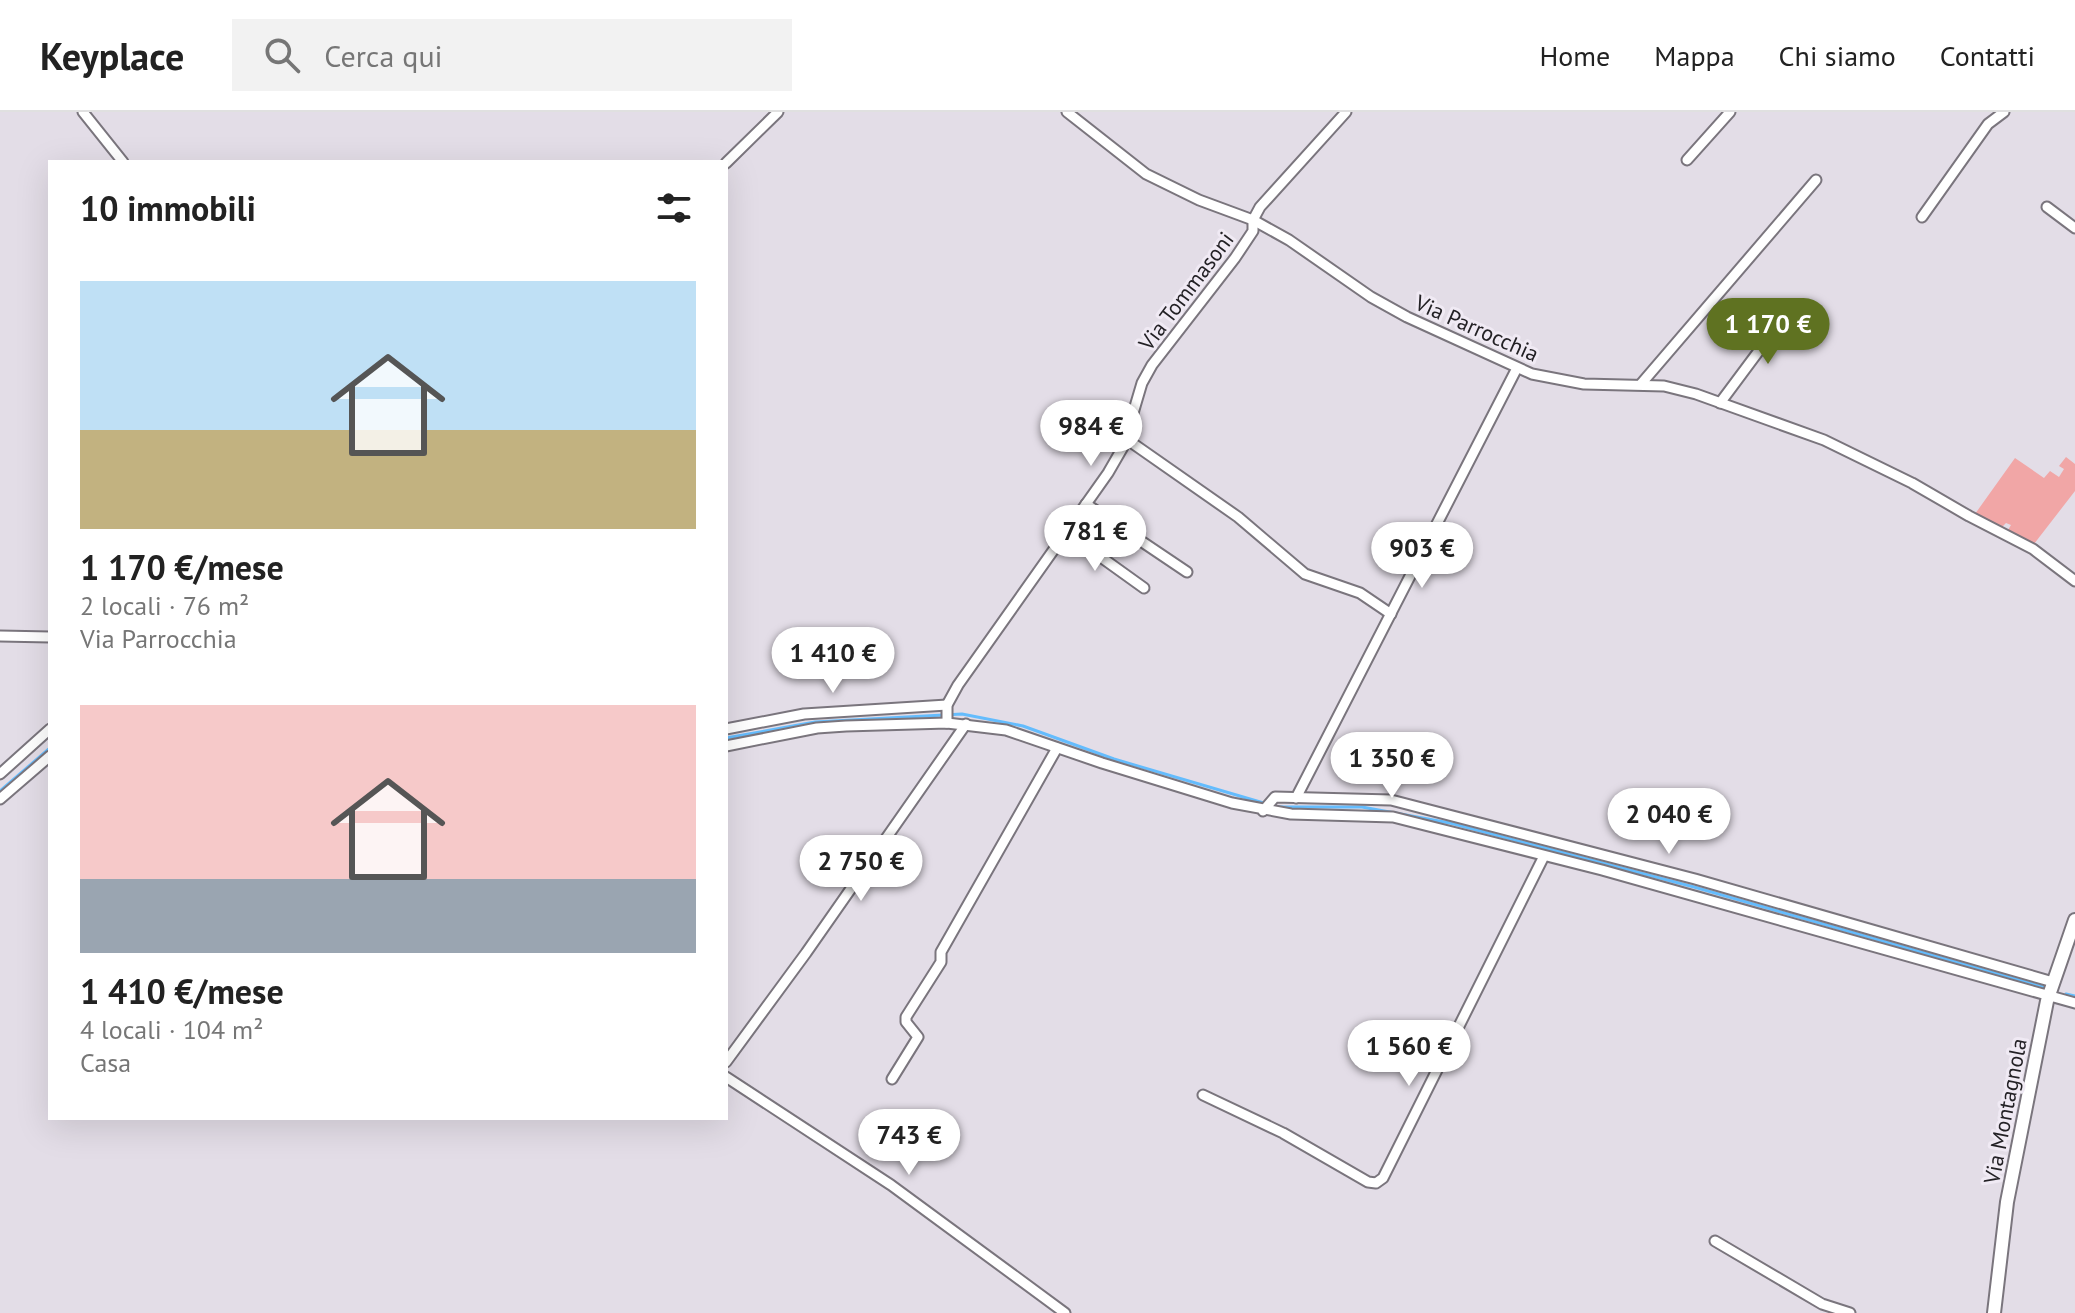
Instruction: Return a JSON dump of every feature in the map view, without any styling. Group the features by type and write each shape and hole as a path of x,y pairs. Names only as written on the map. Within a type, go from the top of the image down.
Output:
{"street":[{"path":"728,161 778,112"},
{"name":"Via Parrocchia","path":"1067,112 1146,174 1253,220 1289,240 1387,306 1517,368 1561,381 1641,384 1696,394 1824,440 1860,456 2033,549 2075,581"},
{"name":"Via Tommasoni","path":"947,714 1108,473 1125,438 1142,383 1152,365 1235,258 1253,231 1253,220 1260,207 1346,112"},
{"path":"1687,160 1730,112"},
{"path":"1922,217 1988,124 2004,112"},
{"path":"87,113 122,160"},
{"path":"1641,384 1816,180"},
{"path":"2047,207 2075,228"},
{"path":"1720,403 1790,309"},
{"path":"1296,798 1517,368"},
{"path":"1125,438 1238,517 1305,574 1360,593 1391,614"},
{"path":"1086,504 1187,572"},
{"path":"1066,532 1144,588"},
{"path":"0,636 48,637"},
{"path":"728,729 804,714 947,714 966,724 1006,730 1057,748 1291,814 1393,817 2075,1003"},
{"path":"728,746 817,728 947,714"},
{"path":"728,1059 966,724"},
{"path":"0,774 48,731"},
{"path":"892,1079 918,1037 906,1022 906,1017 941,962 941,952 1057,748"},
{"path":"0,799 48,758"},
{"path":"1267,807 1275,797 1391,800 1695,879 2053,982"},
{"path":"1203,1095 1283,1133 1368,1182 1376,1183 1383,1178 1544,856"},
{"name":"Via Montagnola","path":"1994,1313 2007,1202 2048,996 2075,920"},
{"path":"728,1078 891,1185 1065,1313"},
{"path":"1715,1241 1822,1304 1850,1313"}],"shaded area":[{"path":"2066,457 2075,464 2075,491 2034,544 2008,530 2011,525 2006,523 2002,527 1975,514 2015,458 2044,478 2050,471 2059,477 2064,469 2059,466"}],"waterway":[{"path":"728,738 815,722 962,714 1023,726 1114,759 1267,804"},
{"path":"0,791 48,750"},
{"path":"1274,807 1362,807 1450,823 1694,887 2043,987"},
{"path":"2066,994 2075,996"}]}
